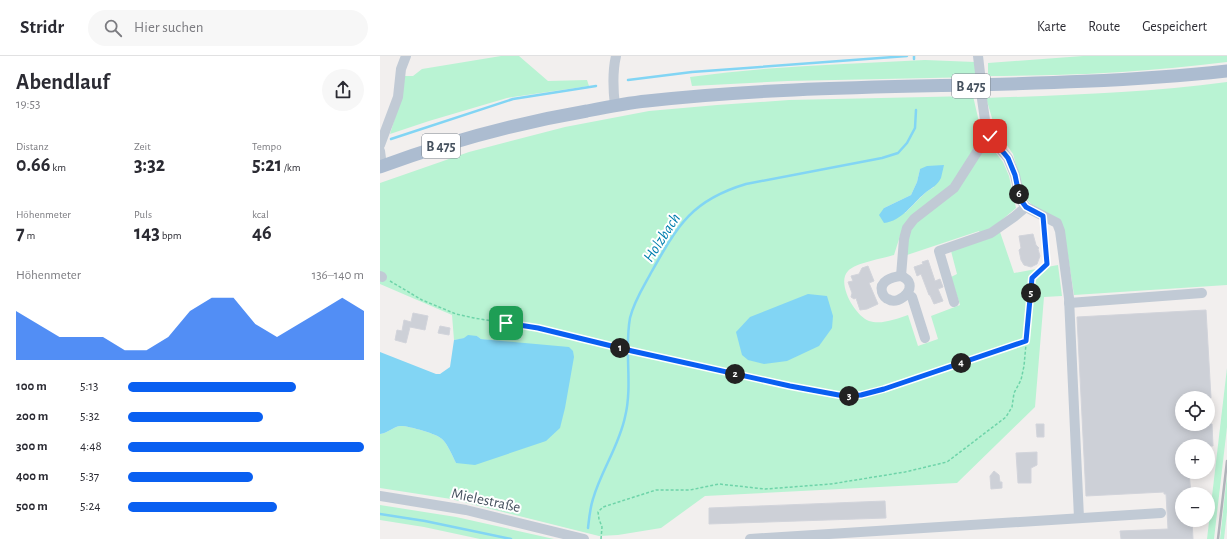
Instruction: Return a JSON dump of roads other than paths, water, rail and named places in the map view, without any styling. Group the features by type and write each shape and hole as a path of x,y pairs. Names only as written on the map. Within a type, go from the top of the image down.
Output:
{"main road":[{"name":"B 475","path":"381,166 473,136 562,115 645,101 715,94 780,91 1078,83 1147,79 1227,71"}],"street":[{"path":"614,106 612,88 616,56"},
{"path":"978,56 980,73"},
{"path":"380,145 398,97 401,70 406,57"},
{"path":"982,99 986,127 990,136 1008,158 1015,175 1020,199 1026,207 1057,223 1060,231 1069,300 1079,518"},
{"path":"901,276 904,239 907,228 914,219 954,188 977,152 990,136"},
{"path":"380,151 381,166"},
{"path":"954,302 939,251 990,233 1014,218 1026,207"},
{"path":"901,276 907,280 910,290 903,298 891,301 883,295 881,288 888,279 901,276"},
{"path":"1069,300 1202,293"},
{"path":"907,294 912,297 926,338"},
{"name":"Mielestraße","path":"380,496 466,510 578,538"},
{"path":"750,539 882,535 1079,518 1161,513"}],"water":[{"path":"944,165 941,178 936,185 925,193 901,216 890,222 884,223 879,215 884,208 911,195 917,182 920,169 927,166"},
{"path":"808,294 827,296 833,316 832,328 819,346 787,361 764,364 748,360 742,355 736,332 750,317"},
{"path":"468,335 477,336 481,339 569,347 573,351 574,357 560,428 546,441 475,465 456,463 444,441 429,432 400,426 380,434 380,352 436,374 440,374 450,367 454,340 464,338"}],"waterway":[{"path":"628,80 692,72 907,56"},
{"path":"391,139 513,99 596,86"},
{"name":"Holzbach","path":"588,528 591,506 596,489 619,438 625,417 629,380 628,330 630,318 634,306 652,271 679,227 699,206 728,190 746,184 882,158 898,153 907,143 915,128 916,110"},
{"path":"380,514 425,521 511,539"}],"railway":[{"path":"1218,539 1227,461"}]}
